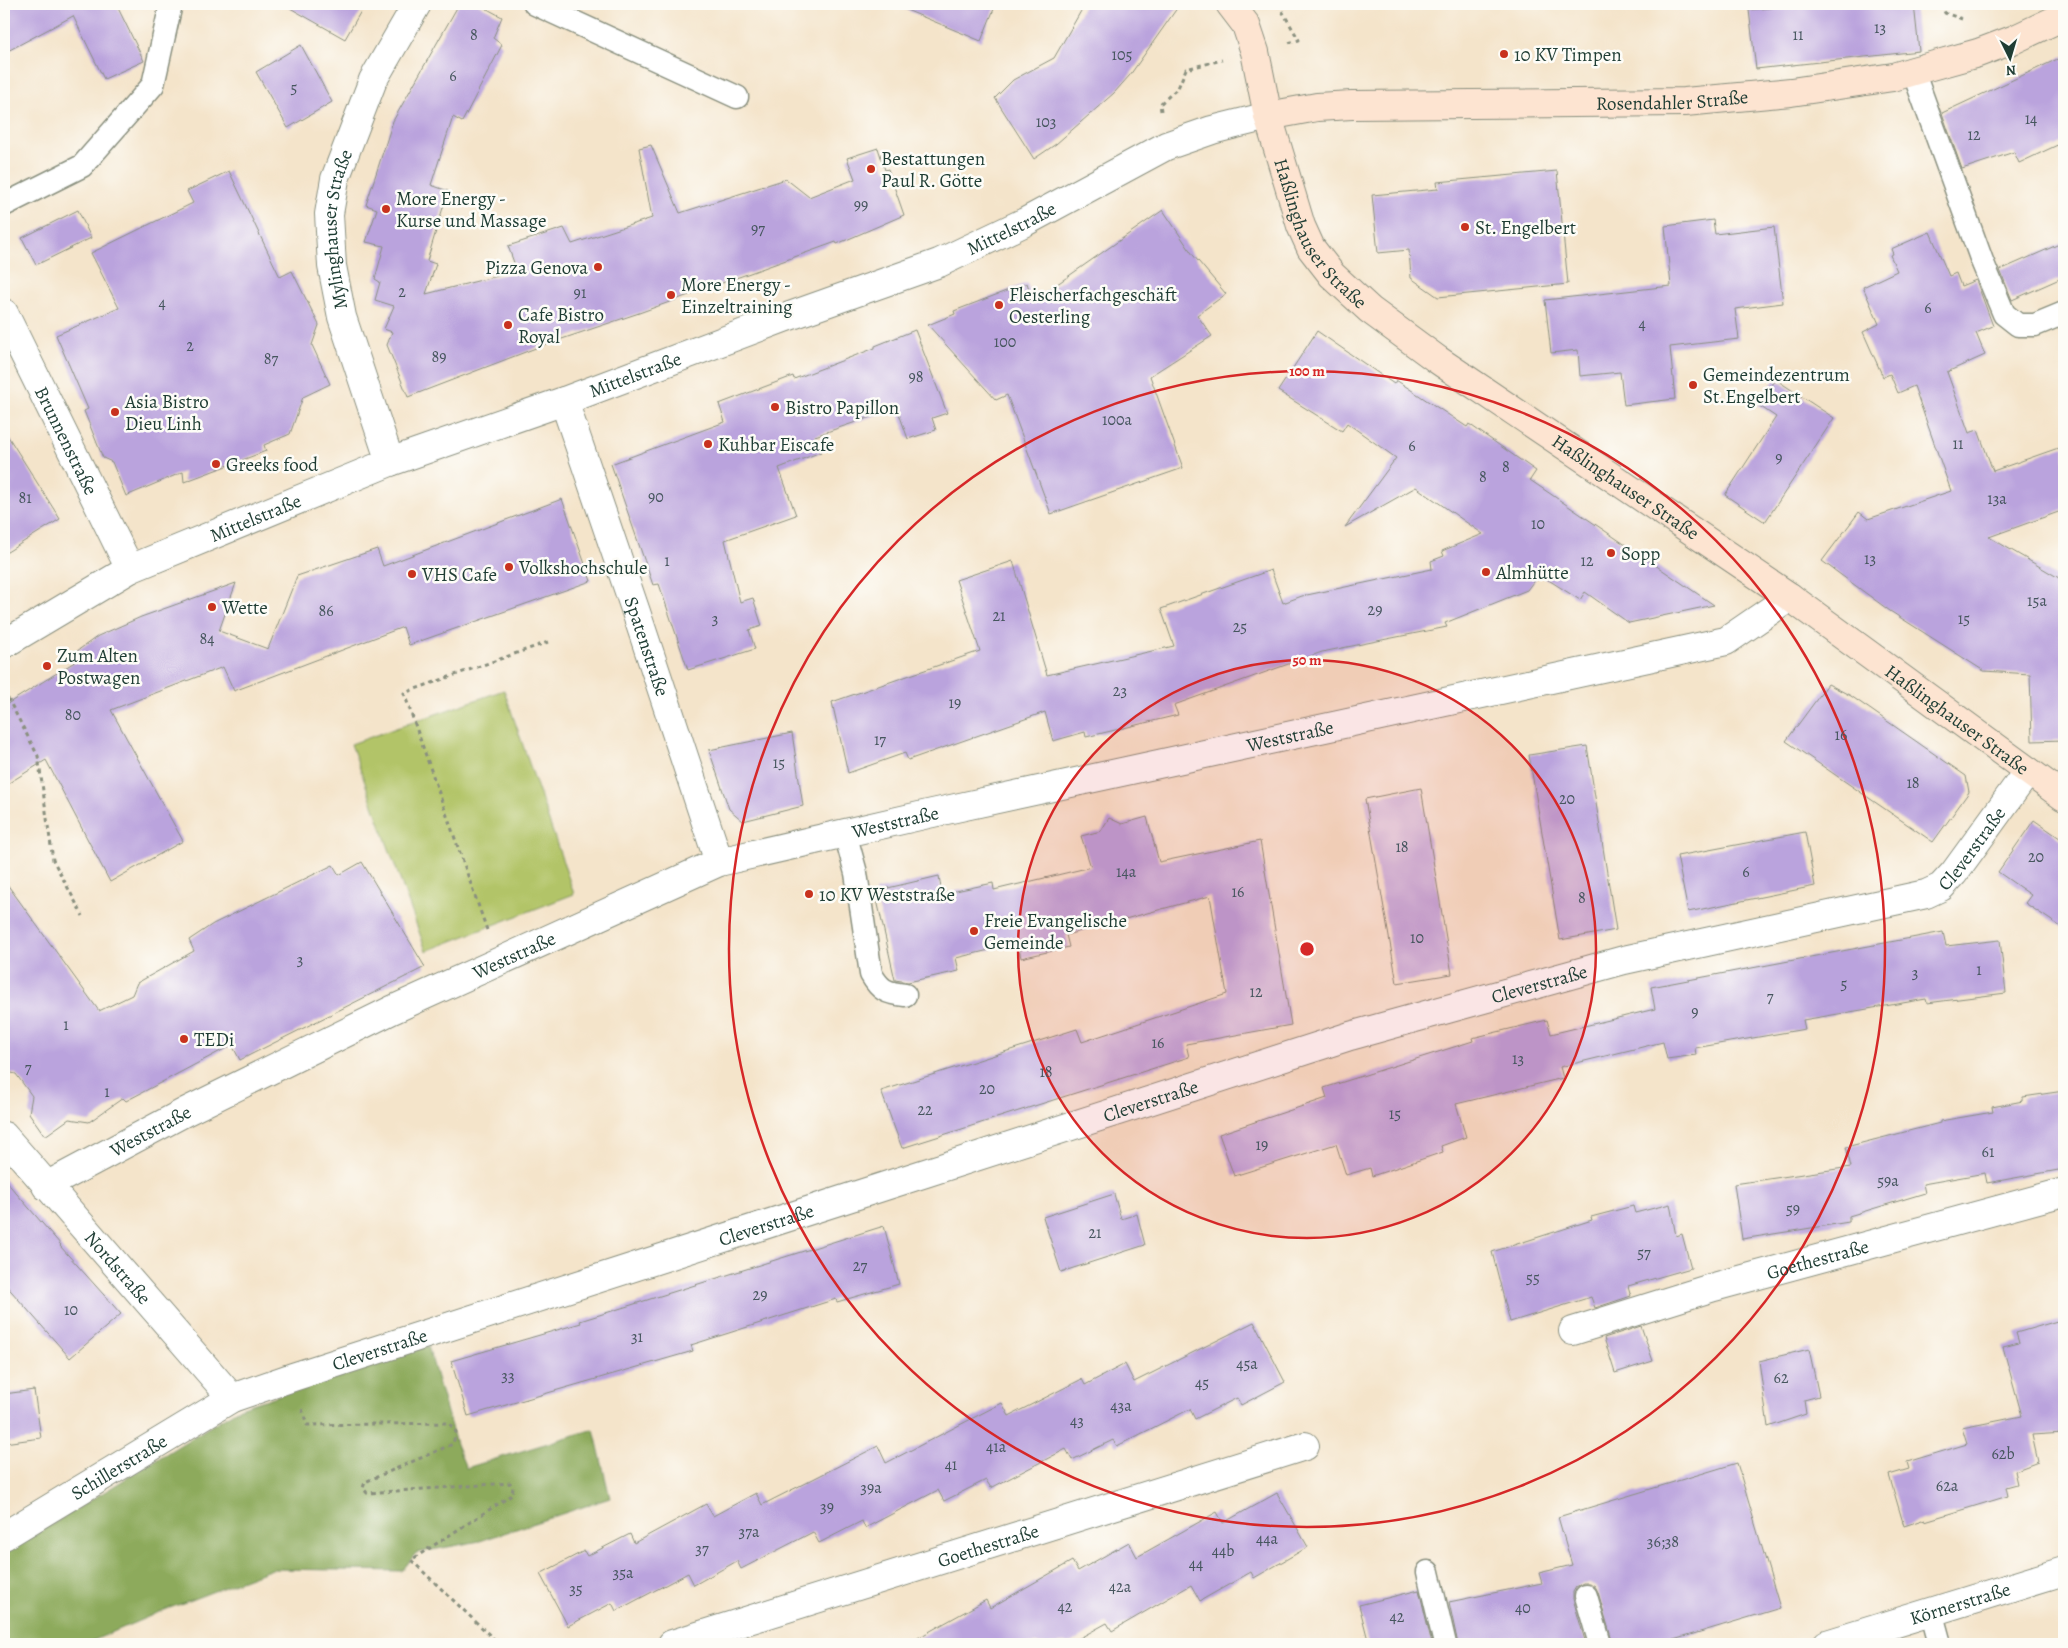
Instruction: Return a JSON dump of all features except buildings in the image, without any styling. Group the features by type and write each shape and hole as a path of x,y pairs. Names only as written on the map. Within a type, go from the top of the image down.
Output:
{"main road":[{"name":"Haßlinghauser Straße","path":"1230,4 1246,24 1255,52 1268,116 1293,200 1311,248 1332,275 1370,310 1438,360 1790,597 2064,797"},
{"name":"Rosendahler Straße","path":"1268,116 1317,108 1352,105 1685,102 1791,92 1893,77 1913,72 1978,53 2015,39 2064,16"}],"street":[{"name":"Mylinghauser Straße","path":"390,462 342,317 332,266 329,214 335,178 373,80 417,4"},
{"name":"Mittelstraße","path":"4,644 130,569 390,462 564,401 784,318 939,263 1025,222 1166,146 1212,130 1268,116"},
{"name":"Brunnenstraße","path":"4,313 130,569"},
{"name":"Spatenstraße","path":"564,401 640,621 719,862"},
{"name":"Weststraße","path":"46,1186 187,1111 392,1010 719,862 1726,641 1790,597"},
{"name":"Cleverstraße","path":"232,1398 1350,1036 1624,960 1926,894 1941,887 1954,874 2028,771"},
{"name":"Nordstraße","path":"4,1136 232,1398"},
{"name":"Goethestraße","path":"1573,1331 1714,1287 2064,1192"},
{"name":"Schillerstraße","path":"4,1536 232,1398"},
{"name":"Goethestraße","path":"672,1644 1305,1446"},
{"name":"Körnerstraße","path":"1827,1644 2064,1572"}],"lane":[{"path":"4,205 82,166 153,85 171,4"},
{"path":"535,4 737,97"},
{"path":"1913,72 1982,260 2004,314 2018,325 2035,325 2064,313"},
{"path":"845,833 856,873 871,974 878,986 890,993 905,995"},
{"path":"1428,1572 1445,1644"},
{"path":"1586,1596 1600,1644"},
{"path":"1932,1611 1940,1644"}],"path":[{"path":"1941,4 1946,13 1962,19"},
{"path":"499,961 404,693 548,642"},
{"path":"4,691 38,756 53,860 83,916"},
{"path":"293,1377 307,1425 440,1421 449,1422 456,1432 453,1444 365,1482 363,1488 367,1493 510,1483 514,1487 512,1494 411,1560 499,1644"}],"green space":[{"path":"504,690 574,894 426,951 351,744"},
{"path":"428,1346 456,1444 466,1468 594,1429 610,1498 480,1541 416,1553 402,1571 272,1569 162,1611 85,1644 4,1644 4,1554 240,1408"}],"place":[{"name":"10 KV Timpen","path":"1504,54"},
{"name":"Bestattungen Paul R. Götte","path":"871,169"},
{"name":"More Energy - Kurse und Massage","path":"386,209"},
{"name":"St. Engelbert","path":"1465,227"},
{"name":"Pizza Genova","path":"598,267"},
{"name":"More Energy - Einzeltraining","path":"671,295"},
{"name":"Fleischerfachgeschäft Oesterling","path":"999,305"},
{"name":"Cafe Bistro Royal","path":"508,325"},
{"name":"Gemeindezentrum St.Engelbert","path":"1693,385"},
{"name":"Bistro Papillon","path":"775,407"},
{"name":"Asia Bistro Dieu Linh","path":"115,412"},
{"name":"Kuhbar Eiscafe","path":"708,444"},
{"name":"Greeks food","path":"216,464"},
{"name":"Sopp","path":"1611,553"},
{"name":"Volkshochschule","path":"509,567"},
{"name":"Almhütte","path":"1486,572"},
{"name":"VHS Cafe","path":"412,574"},
{"name":"Wette","path":"212,607"},
{"name":"Zum Alten Postwagen","path":"47,666"},
{"name":"10 KV Weststraße","path":"809,894"},
{"name":"Freie Evangelische Gemeinde","path":"974,931"},
{"name":"TEDi","path":"184,1039"}]}
